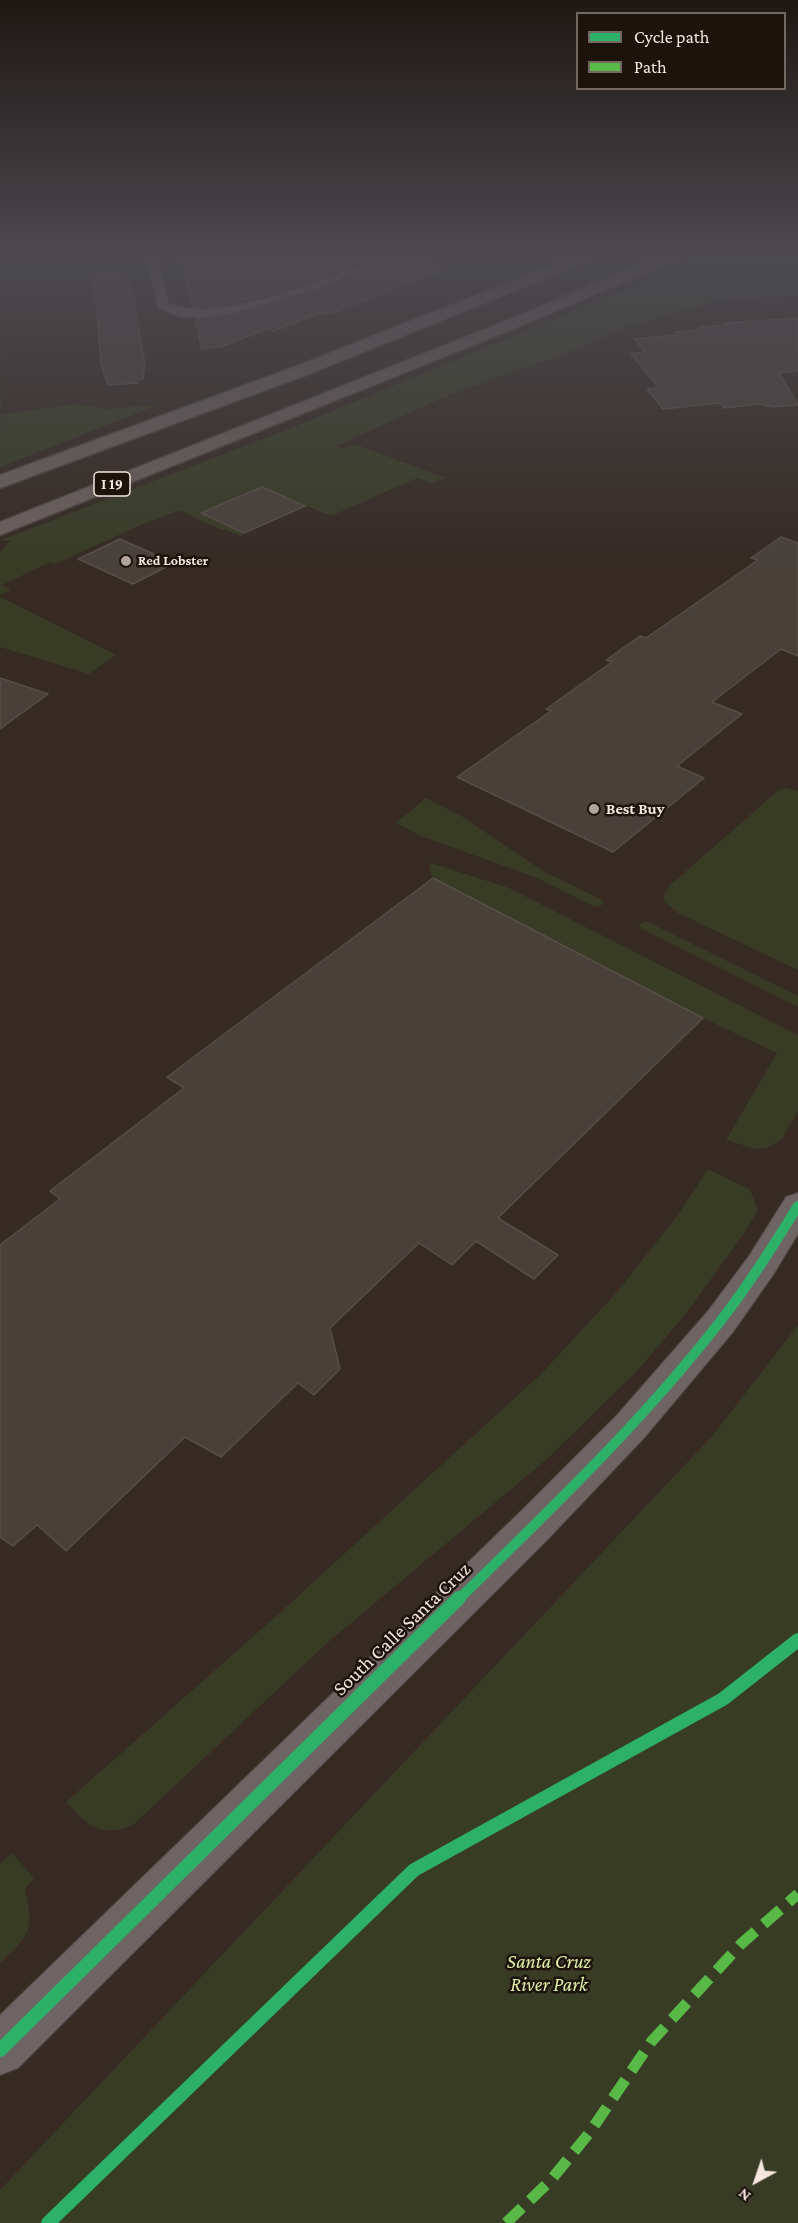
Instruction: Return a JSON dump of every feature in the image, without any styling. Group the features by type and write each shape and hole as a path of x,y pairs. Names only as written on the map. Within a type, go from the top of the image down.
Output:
{"highway":[{"name":"I 19","path":"0,482 324,362"},
{"name":"I 19","path":"1,529 418,362"}],"street":[{"name":"South Calle Santa Cruz","path":"0,2050 542,1517 644,1413 725,1318 768,1257 798,1206"}],"green space":[{"path":"1,362 1,415 74,404 107,409 158,405 0,467"},
{"path":"452,362 542,362 429,404 336,446 343,449 355,444 445,478 431,483 417,478 331,516 262,487 202,512 244,533 241,536 225,529 222,530 179,510 55,564 50,562 2,585 11,590 0,595 0,553 10,541 1,540 299,425"},
{"path":"0,597 116,655 89,674 0,647"},
{"path":"780,789 798,791 798,970 678,913 665,902 664,895 668,887"},
{"path":"426,798 463,817 543,871 602,900 604,904 595,907 537,878 421,836 396,823"},
{"path":"431,863 509,888 798,1035 798,1111 782,1139 767,1148 756,1149 726,1140 777,1053 703,1018 433,878 429,868"},
{"path":"643,922 648,922 798,996 798,1007 642,929 638,926"},
{"path":"708,1169 750,1190 758,1210 743,1235 684,1316 637,1371 546,1460 326,1644 134,1824 113,1831 96,1828 66,1802 273,1619 542,1373 616,1293 675,1219"},
{"name":"Santa Cruz River Park","path":"798,1325 798,2223 0,2223 0,2190 713,1435"},
{"path":"12,1853 34,1878 25,1889 29,1914 28,1931 0,1963 0,1864"}],"building":[{"path":"101,362 144,362 143,379 138,380 138,383 108,385"},
{"path":"637,362 798,362 798,371 779,373 798,405 773,407 759,404 724,408 720,403 663,409 647,389 659,388"},
{"path":"262,487 305,506 244,533 201,513"},
{"path":"781,537 798,543 798,656 781,649 712,702 742,714 677,766 704,778 613,852 457,777 551,711 546,709 612,662 606,660 640,636 646,638 758,560 751,558"},
{"name":"Red Lobster","path":"120,539 174,563 133,584 78,559"},
{"path":"0,678 48,694 0,729"},
{"path":"433,878 703,1018 498,1218 558,1255 534,1279 476,1241 452,1265 419,1243 330,1328 340,1369 314,1395 298,1383 221,1457 185,1437 66,1551 37,1525 13,1546 0,1537 0,1245 60,1199 50,1191 184,1088 167,1077"}],"marked path":[{"path":"506,2223 551,2180 590,2132 651,2042 741,1944 798,1894"}],"cycle path":[{"path":"0,2050 534,1526 631,1426 720,1322 761,1265 798,1206"},
{"path":"48,2223 414,1870 723,1699 798,1640"}],"place":[{"name":"Red Lobster","path":"126,561"},
{"name":"Best Buy","path":"594,809"}]}
